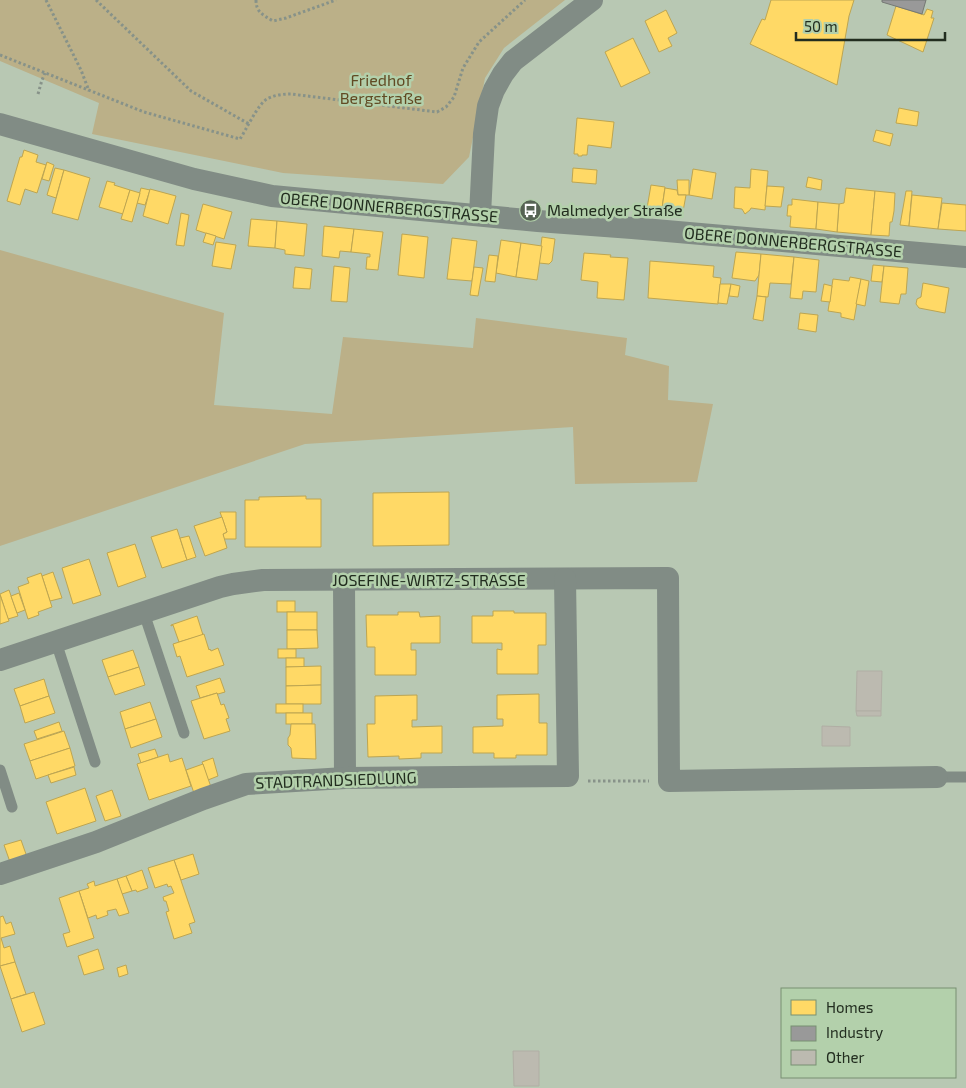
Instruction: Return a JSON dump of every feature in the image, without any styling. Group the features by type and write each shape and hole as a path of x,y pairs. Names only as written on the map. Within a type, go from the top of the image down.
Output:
{"street":[{"path":"480,215 484,134 488,106 498,82 513,61 592,0"},
{"name":"OBERE DONNERBERGSTRASSE","path":"0,124 194,180 272,196 966,257"},
{"name":"JOSEFINE-WIRTZ-STRASSE","path":"0,660 233,584 263,580 668,578 669,781"},
{"path":"565,579 568,776"},
{"path":"344,580 345,778"},
{"name":"STADTRANDSIEDLUNG","path":"0,874 96,842 246,784 345,778 568,776"},
{"path":"669,781 937,777"}],"lane":[{"path":"144,613 184,733"},
{"path":"56,642 95,762"},
{"path":"0,770 12,807"},
{"path":"937,777 966,777"}],"path":[{"path":"46,0 81,70 89,91"},
{"path":"96,0 191,91 249,124"},
{"path":"256,0 256,7 263,16 273,21 336,0"},
{"path":"0,55 144,112 240,140 258,109 266,100 278,95 291,94 437,112 446,108 454,97 463,68 479,42 524,0"},
{"path":"38,94 45,73"},
{"path":"568,776 579,781 669,781"}],"green space":[{"name":"Friedhof Bergstraße","path":"0,0 565,0 504,48 485,78 469,157 443,184 283,173 92,134 99,103 0,61"},
{"path":"0,250 224,313 214,405 332,414 343,337 473,348 476,318 627,338 625,355 669,366 668,400 713,404 697,482 575,484 573,427 305,444 0,546"}],"building: Homes":[{"path":"771,0 854,0 849,16 837,85 750,44 762,19 765,20"},
{"path":"896,6 924,15 927,9 933,11 931,18 934,18 923,52 887,35"},
{"path":"666,10 677,33 668,38 672,46 659,52 645,21"},
{"path":"633,38 650,73 621,87 605,52"},
{"path":"899,108 919,112 917,126 896,123"},
{"path":"577,118 614,122 611,148 588,145 587,155 578,156 578,154 574,154"},
{"path":"876,130 893,134 890,146 873,141"},
{"path":"24,150 38,155 36,162 46,165 37,193 25,189 20,205 7,201 20,157 22,157"},
{"path":"47,162 54,165 49,181 42,179"},
{"path":"55,168 64,170 56,198 47,195"},
{"path":"573,168 597,170 596,184 572,182"},
{"path":"693,169 716,173 712,199 689,195"},
{"path":"751,169 768,171 765,210 751,208 745,214 742,209 734,208 735,187 750,188"},
{"path":"64,170 90,178 78,220 52,213"},
{"path":"808,177 822,180 821,190 806,187"},
{"path":"677,180 689,180 689,195 678,195"},
{"path":"107,181 130,190 123,214 99,207"},
{"path":"651,185 665,187 661,215 646,214"},
{"path":"767,186 784,187 781,207 765,206"},
{"path":"141,188 150,190 145,205 137,203"},
{"path":"665,188 677,190 678,195 686,195 682,217 661,215"},
{"path":"846,188 875,191 871,235 837,232 839,204 844,203"},
{"path":"150,189 176,196 168,224 143,216"},
{"path":"130,190 140,193 132,222 121,219"},
{"path":"875,191 895,193 889,236 871,235"},
{"path":"906,191 912,191 909,226 900,225"},
{"path":"912,195 942,198 938,229 909,226"},
{"path":"792,199 818,202 816,229 790,227 791,216 787,216 788,205 792,205"},
{"path":"818,202 839,204 837,232 816,229"},
{"path":"942,203 966,205 966,231 938,229"},
{"path":"203,204 232,212 224,239 196,230"},
{"path":"181,213 189,215 184,246 176,245"},
{"path":"251,219 277,221 275,248 248,246"},
{"path":"277,221 307,224 304,256 285,254 285,250 275,248"},
{"path":"324,226 354,229 351,252 340,251 339,258 322,256"},
{"path":"354,229 383,232 378,270 366,269 367,257 370,257 370,254 351,252"},
{"path":"206,233 216,236 213,245 203,242"},
{"path":"402,234 428,237 424,278 398,275"},
{"path":"542,237 555,239 552,261 549,264 539,263"},
{"path":"452,238 477,241 472,281 447,279"},
{"path":"501,240 521,243 516,277 496,273"},
{"path":"216,242 236,245 231,269 212,266"},
{"path":"521,243 542,246 537,280 516,277"},
{"path":"736,252 761,254 759,275 755,281 732,278"},
{"path":"584,253 628,258 624,300 597,298 598,282 581,280"},
{"path":"761,254 794,257 791,284 770,283 768,297 757,296"},
{"path":"489,255 498,256 495,282 485,281"},
{"path":"794,257 819,260 816,292 803,291 802,299 790,298"},
{"path":"650,261 714,266 713,277 721,278 718,304 648,298"},
{"path":"873,265 884,266 882,282 871,281"},
{"path":"334,266 350,268 347,302 331,301"},
{"path":"884,266 908,268 906,294 901,294 899,304 880,302"},
{"path":"295,267 312,269 310,289 293,288"},
{"path":"474,267 483,268 478,296 470,295"},
{"path":"850,277 861,279 854,320 841,317 841,313 828,311 833,279 849,281"},
{"path":"861,279 869,281 865,306 856,304"},
{"path":"923,283 949,288 945,313 919,308 916,304 917,299 921,297"},
{"path":"720,284 731,284 727,304 718,303"},
{"path":"731,284 740,286 738,297 729,296"},
{"path":"824,284 832,286 830,302 821,301"},
{"path":"757,296 766,297 763,321 753,319"},
{"path":"800,313 818,315 816,332 798,329"},
{"path":"449,492 449,545 373,546 373,493"},
{"path":"306,496 306,499 321,499 321,547 245,547 245,500 259,500 259,497"},
{"path":"220,512 236,512 236,539 224,539 223,534 227,532"},
{"path":"222,517 227,532 223,534 227,548 205,556 194,526"},
{"path":"177,529 187,560 162,568 151,537"},
{"path":"189,536 196,557 187,560 180,538"},
{"path":"135,544 146,577 118,587 107,553"},
{"path":"89,559 101,595 73,604 62,568"},
{"path":"53,572 62,598 50,601 42,576"},
{"path":"41,573 52,607 38,612 39,615 28,619 18,587 29,583 27,578"},
{"path":"9,590 18,616 8,619 0,594"},
{"path":"19,593 25,610 17,613 11,596"},
{"path":"0,595 9,621 0,624"},
{"path":"277,601 295,601 295,612 277,612"},
{"path":"493,611 546,613 546,645 538,645 538,674 497,674 497,649 502,650 502,643 472,643 472,616 493,616"},
{"path":"287,612 317,612 317,630 287,630"},
{"path":"398,612 419,612 420,617 440,616 440,643 411,643 411,650 416,650 416,675 375,675 375,647 367,647 366,615 398,615"},
{"path":"197,616 203,635 179,642 173,625 171,625"},
{"path":"287,630 317,630 318,648 287,649"},
{"path":"204,634 209,650 218,648 224,665 187,677 180,656 177,657 173,644"},
{"path":"278,649 296,649 296,658 278,658"},
{"path":"133,650 139,667 108,677 102,660"},
{"path":"286,658 304,658 304,667 286,667"},
{"path":"321,666 321,685 286,686 286,667"},
{"path":"139,667 145,685 115,695 108,677"},
{"path":"220,678 225,692 200,698 196,686"},
{"path":"44,679 49,696 20,706 14,689"},
{"path":"321,685 321,704 286,704 286,686"},
{"path":"217,693 221,705 224,704 229,718 226,719 230,731 204,739 191,701"},
{"path":"539,694 539,723 547,723 547,755 516,755 516,758 494,758 494,753 473,753 473,727 503,726 503,719 497,719 497,695"},
{"path":"417,695 417,720 412,720 412,727 442,726 442,753 421,753 421,758 399,759 399,756 368,757 367,724 375,724 375,696"},
{"path":"49,696 55,713 25,723 20,706"},
{"path":"150,702 156,719 125,729 120,712"},
{"path":"276,704 303,704 303,713 276,713"},
{"path":"286,713 312,713 312,724 286,724"},
{"path":"156,719 162,737 131,748 125,729"},
{"path":"59,722 62,731 37,739 34,731"},
{"path":"291,724 315,724 316,759 292,758 291,748 288,745"},
{"path":"64,731 70,748 30,761 24,744"},
{"path":"70,748 75,766 36,779 30,761"},
{"path":"155,749 158,757 141,763 138,754"},
{"path":"168,754 170,762 182,758 191,786 149,800 137,764"},
{"path":"213,758 218,776 208,780 202,762"},
{"path":"203,764 212,790 195,796 186,770"},
{"path":"74,767 76,775 51,783 48,775"},
{"path":"85,788 96,821 57,834 46,802"},
{"path":"112,790 121,816 105,821 96,796"},
{"path":"21,840 27,857 10,862 4,845"},
{"path":"193,854 199,874 181,880 174,860"},
{"path":"174,860 195,922 189,924 192,933 174,939 166,912 169,911 163,897 174,893 171,886 168,887 167,884 155,888 148,868"},
{"path":"142,870 148,888 137,892 136,890 132,891 126,876"},
{"path":"126,876 132,891 122,894 117,879"},
{"path":"117,879 129,913 119,916 116,909 107,911 108,915 97,919 96,915 88,918 79,891 89,888 87,884 94,881 95,886"},
{"path":"79,891 94,938 67,947 63,934 70,932 59,898"},
{"path":"3,916 6,924 11,922 15,934 1,938 4,948 10,946 15,962 0,966 0,917"},
{"path":"98,949 104,969 84,975 78,956"},
{"path":"15,962 26,994 11,999 0,966"},
{"path":"126,965 128,974 119,977 117,968"},
{"path":"34,992 45,1024 22,1032 11,999"}],"building: Industry":[{"path":"882,0 926,0 922,14 882,2"}],"building: Other":[{"path":"857,671 882,671 881,711 856,711"},
{"path":"856,711 881,711 881,716 857,716"},
{"path":"822,726 850,727 850,746 822,746"},
{"path":"513,1051 539,1051 539,1086 514,1086"}],"place":[{"name":"Malmedyer Straße","path":"531,210"}]}
